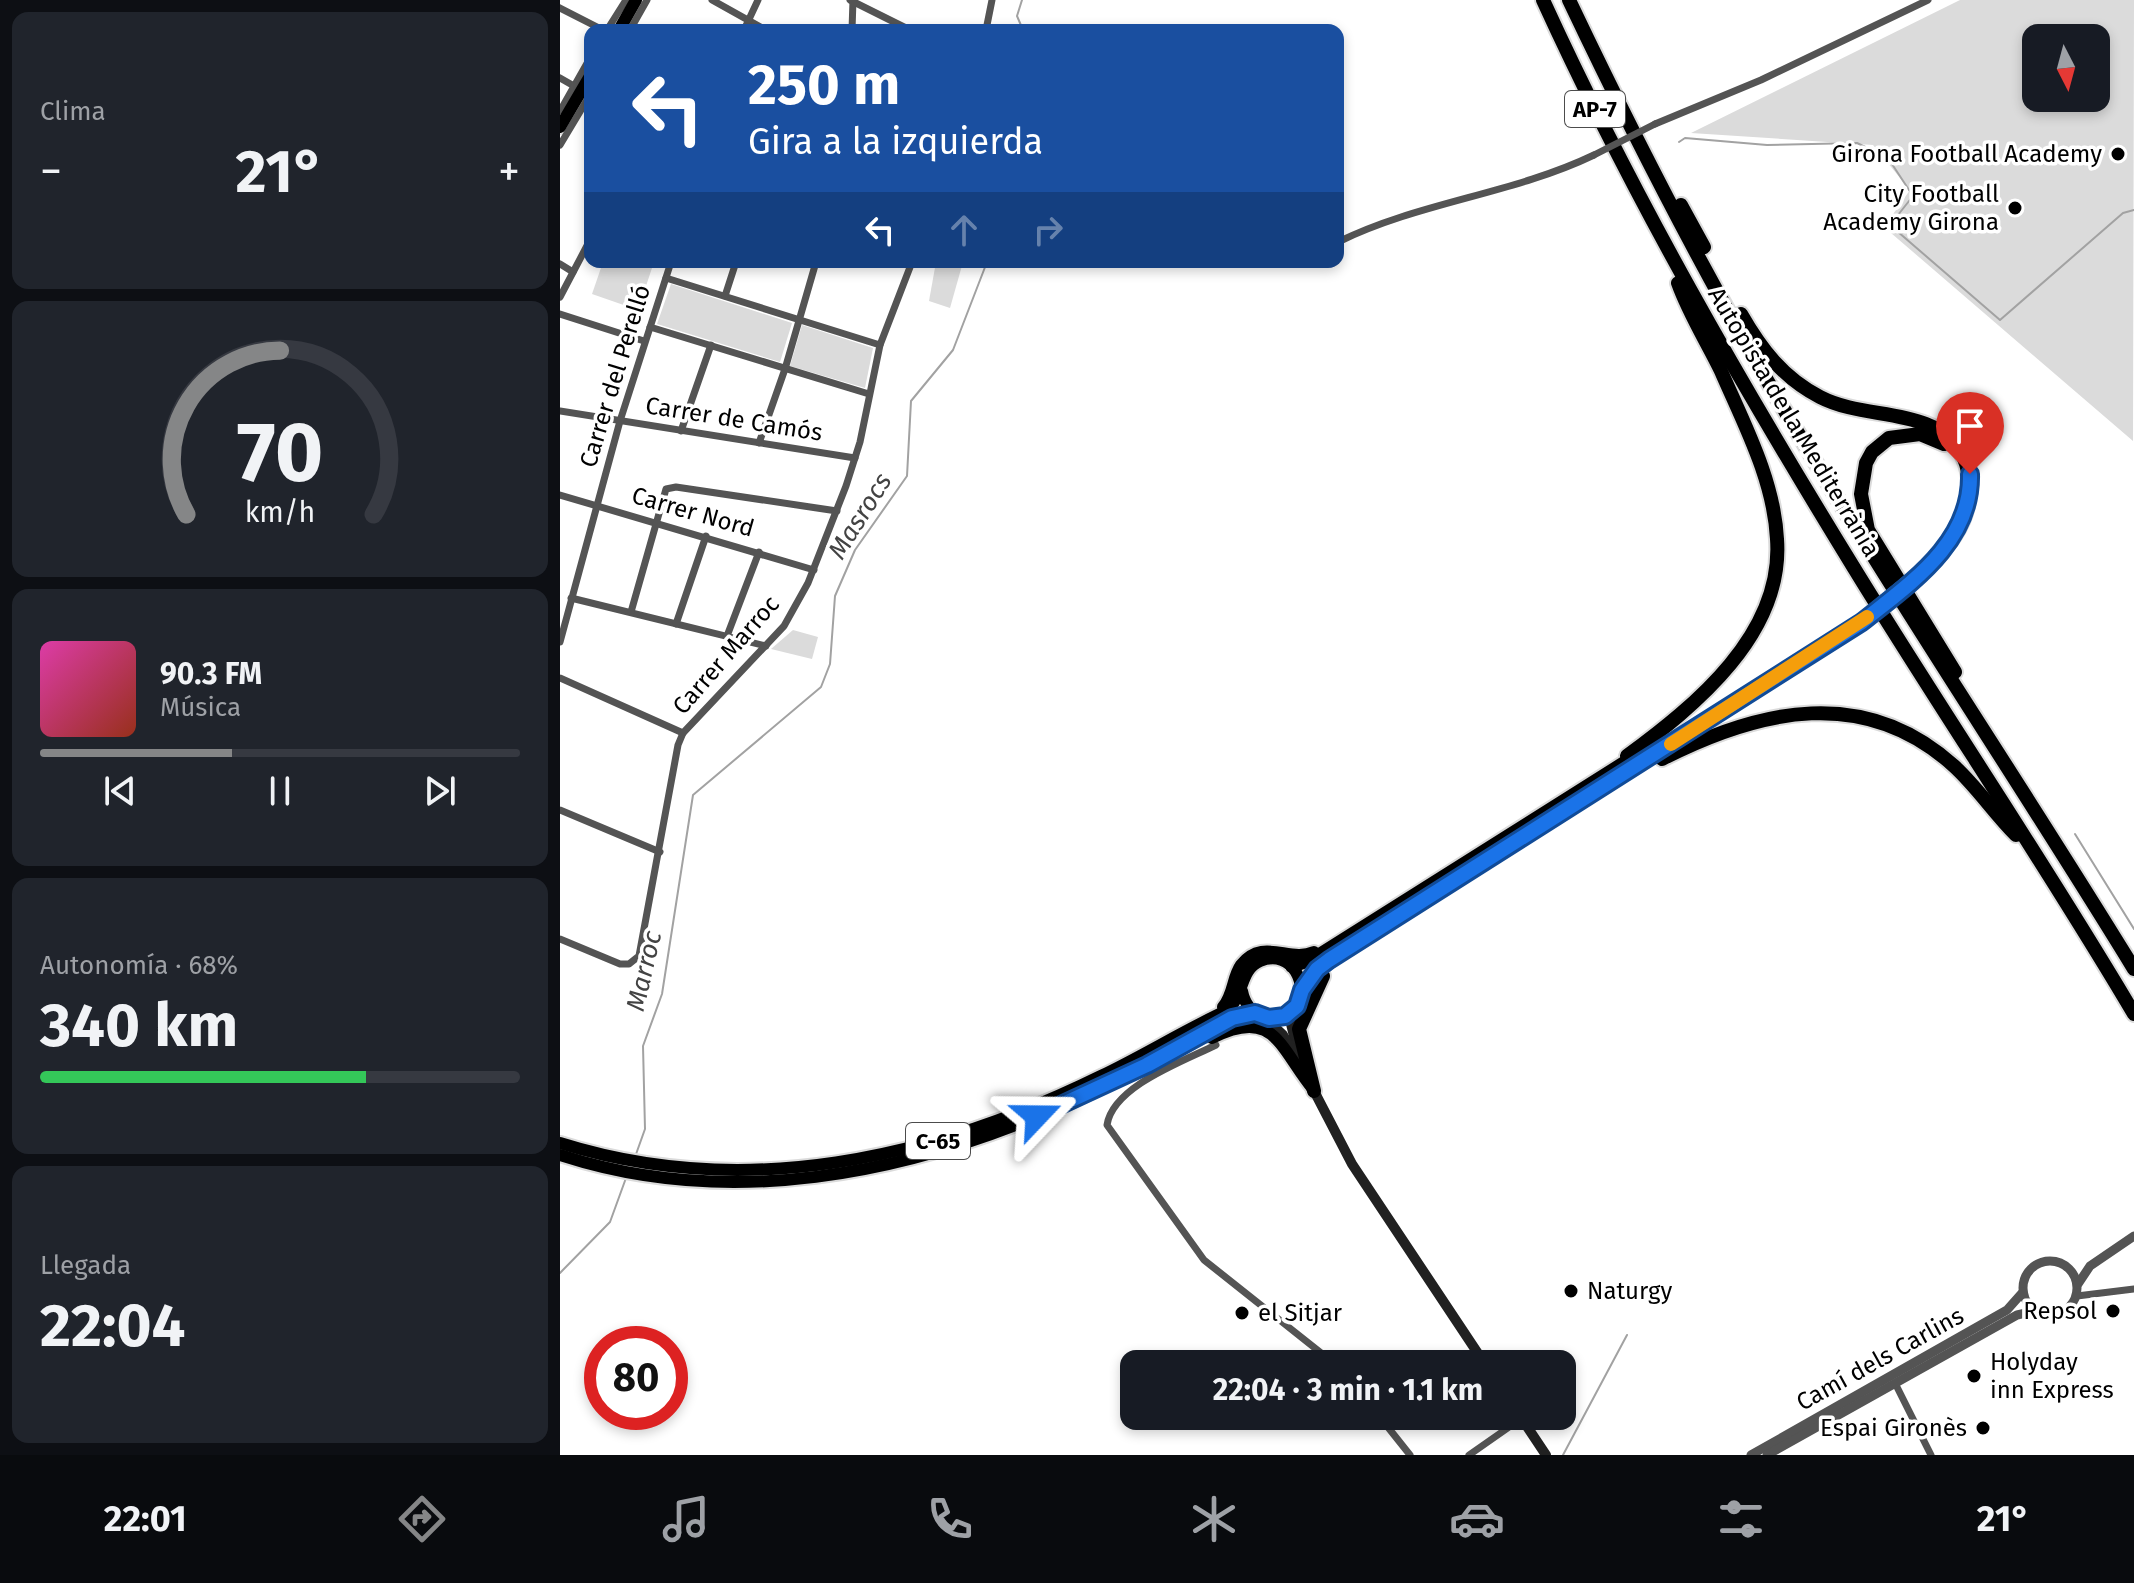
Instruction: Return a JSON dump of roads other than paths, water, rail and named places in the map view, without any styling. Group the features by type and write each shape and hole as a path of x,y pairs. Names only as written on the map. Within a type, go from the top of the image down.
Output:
{"highway":[{"name":"Autopista de la Mediterrània","path":"1543,0 1665,244 1854,568 2134,1014"},
{"name":"Autopista de la Mediterrània","path":"1569,0 1640,146 1753,356 2134,969"},
{"path":"1302,990 1329,960 1859,619 1953,536 1967,509 1970,474 1960,450 1931,425 1834,404 1796,383 1777,367 1742,316 1665,176 1640,146"},
{"path":"1588,792 1717,678 1757,624 1775,575 1777,529 1762,472 1718,366 1684,299 1665,244"},
{"path":"1909,578 1946,533 1962,495 1956,458 1941,441 1920,434 1889,438 1872,452 1862,475 1862,503 1868,530 1948,656 1974,715"},
{"path":"1292,966 1315,958 1588,792 1752,723 1806,713 1843,713 1869,719 1919,740 1954,766 2028,848 2085,934"},
{"path":"1314,1091 1299,1029 1316,984 1325,973 1385,932 1398,917"}],"main road":[{"path":"622,24 636,0"},
{"path":"560,127 584,86"},
{"name":"C-65","path":"1201,1023 1225,1005 1238,971 1253,955 1271,949 1303,955 1350,935"},
{"name":"C-65","path":"652,1171 773,1171 822,1166 933,1143 1049,1100 1234,1005 1242,991 1247,971 1259,962 1274,958 1292,966"},
{"path":"1292,966 1302,990 1294,1010 1293,1036 1314,1091"},
{"path":"1242,991 1246,1004 1283,1035 1362,1181 1476,1350"},
{"name":"C-65","path":"560,1157 702,1182 775,1182 893,1164 1009,1128 1147,1065 1232,1018 1260,1015 1280,1018 1294,1010"},
{"name":"C-65","path":"1147,1065 1185,1052 1236,1027 1258,1026 1278,1040 1314,1091"},
{"name":"C-65","path":"560,1143 616,1165"},
{"path":"1530,1430 1546,1455"}],"street":[{"path":"609,24 626,0"},
{"path":"633,24 647,0"},
{"path":"712,0 754,24"},
{"path":"747,24 758,0"},
{"path":"852,24 852,0 898,24"},
{"path":"987,24 992,0"},
{"path":"1344,239 1385,222 1554,173 1655,124 1761,80 1928,0"},
{"path":"560,8 593,24"},
{"path":"560,111 584,68"},
{"path":"560,78 574,86"},
{"path":"560,145 584,105"},
{"path":"560,297 584,251"},
{"path":"560,264 573,272"},
{"name":"Carrer del Perelló","path":"560,642 620,421 669,268"},
{"path":"725,296 734,268"},
{"path":"759,443 785,369 814,268"},
{"name":"Carrer Marroc","path":"560,939 620,964 634,961 642,946 672,776 683,733 766,646 795,609 814,570 855,458 880,345 910,268"},
{"path":"666,278 880,345"},
{"path":"560,314 644,341"},
{"path":"650,327 869,394"},
{"path":"681,431 711,345"},
{"name":"Carrer de Camós","path":"560,411 855,458"},
{"path":"631,612 666,489 676,487 837,511"},
{"name":"Carrer Nord","path":"560,495 814,570"},
{"path":"676,624 706,536"},
{"path":"727,636 759,552"},
{"path":"571,598 766,646"},
{"path":"560,678 683,733"},
{"path":"560,810 660,852"},
{"path":"1216,1045 1124,1095 1109,1116 1107,1125 1204,1260 1317,1350"},
{"path":"2090,1266 2068,1267 2053,1260 2037,1264 2025,1276 2023,1292 2035,1311 2058,1314 2067,1309 2077,1296 2078,1284 2090,1266 2134,1236"},
{"path":"2068,1267 2078,1284"},
{"path":"2077,1296 2134,1289"},
{"name":"Camí dels Carlins","path":"1751,1455 2000,1315 2016,1303 2023,1292"},
{"name":"Camí dels Carlins","path":"1767,1455 2017,1315 2035,1311"},
{"path":"1895,1383 1931,1455"},
{"path":"1390,1430 1410,1455"},
{"path":"1469,1455 1503,1430"}],"waterway":[{"name":"Masrocs","path":"1020,24 1017,16 1022,0"},
{"path":"1679,142 1685,138 1767,145 1857,143 1888,158 1913,196 1890,225 2000,320 2123,213 2134,210"},
{"name":"Marroc","path":"635,1157 645,1129 643,1046 662,994 693,795 821,687 830,664 835,596 855,550 907,476 911,401 953,350 985,268"},
{"path":"2075,834 2134,929"},
{"name":"Marroc","path":"560,1273 610,1222 626,1178"},
{"path":"1563,1455 1627,1335"}],"place":[{"name":"Girona Football Academy","path":"2118,154"},
{"name":"City Football Academy Girona","path":"2015,208"},
{"name":"Naturgy","path":"1571,1291"},
{"name":"Repsol","path":"2113,1311"},
{"name":"el Sitjar","path":"1242,1313"},
{"name":"Holyday inn Express","path":"1974,1376"},
{"name":"Espai Gironès","path":"1983,1428"}]}
